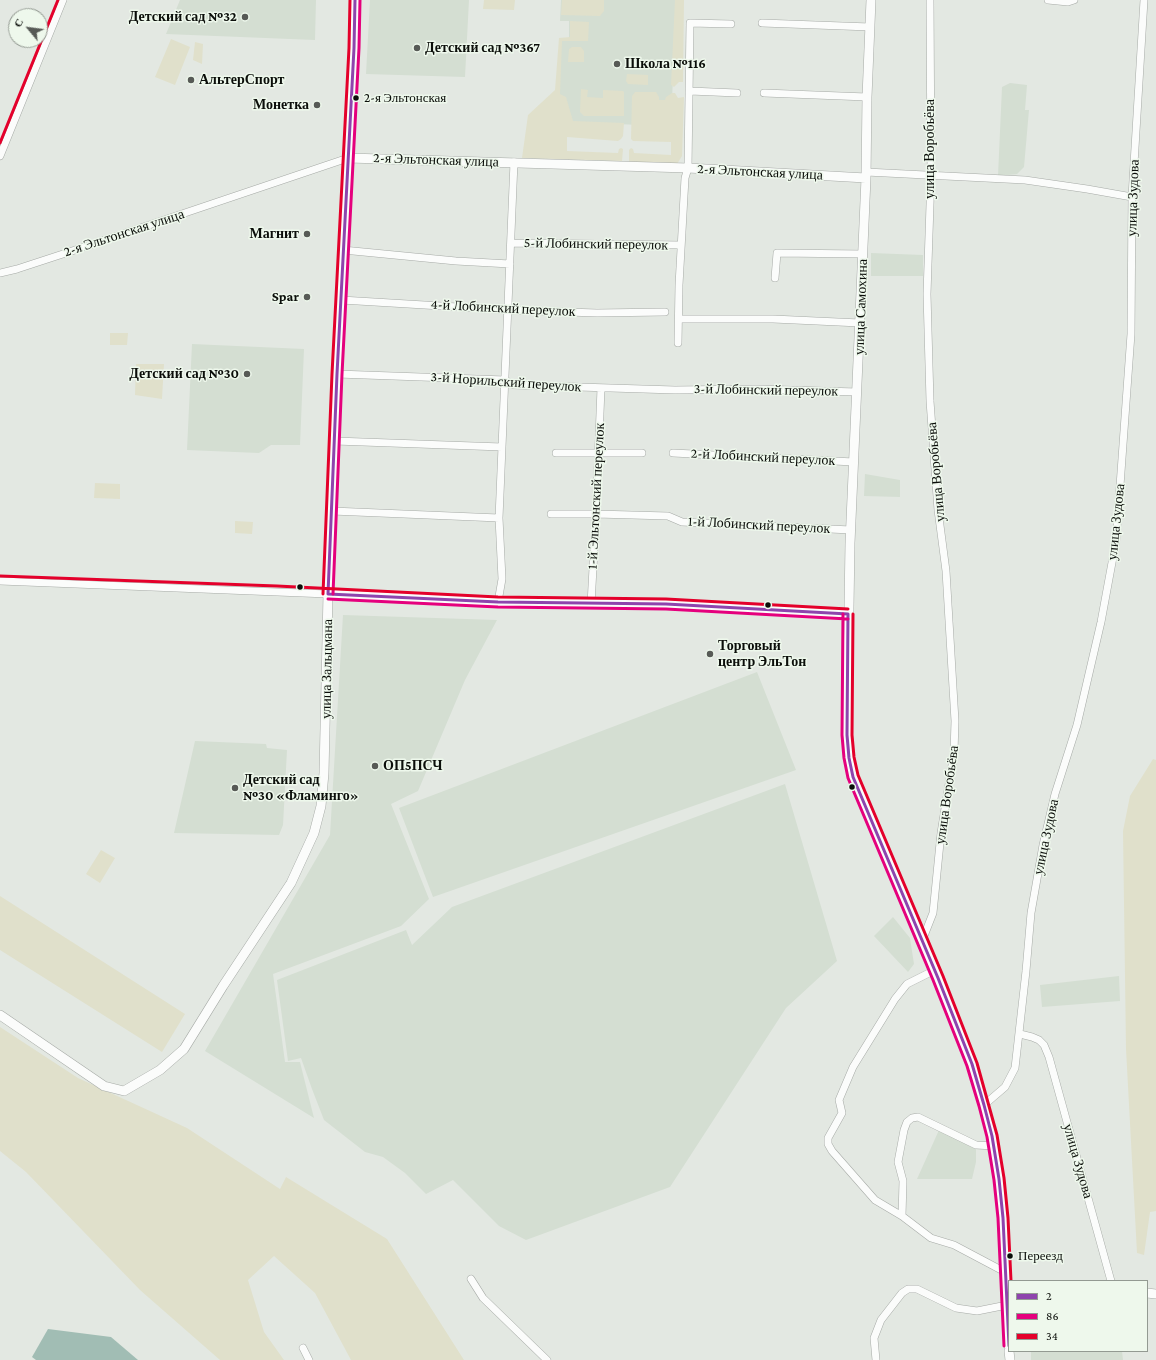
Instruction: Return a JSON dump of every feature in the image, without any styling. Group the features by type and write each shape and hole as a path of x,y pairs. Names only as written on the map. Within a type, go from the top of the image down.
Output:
{"street":[{"path":"0,156 63,0"},
{"name":"улица Зальцмана","path":"0,1015 104,1086 124,1091 160,1070 184,1049 291,883 314,833 321,806 324,773 328,594 355,0"},
{"name":"улица Самохина","path":"871,0 858,392 848,614 847,736 849,758 853,777 935,970 972,1064 984,1105 994,1146 999,1179 1005,1272 1008,1289 1008,1326"},
{"name":"улица Воробьёва","path":"922,941 933,913 941,833 954,753 955,721 946,571 938,510 930,401 927,294 931,175 930,0"},
{"path":"1048,0 1068,2 1074,0"},
{"name":"улица Зудова","path":"984,1105 1004,1087 1015,1068 1020,1034 1031,913 1043,845 1055,794 1077,725 1101,622 1116,541 1131,334 1132,197 1142,0"},
{"path":"678,343 681,245 685,178 688,168 690,23 731,24"},
{"path":"762,23 870,27"},
{"path":"690,91 737,93"},
{"path":"764,94 867,97"},
{"name":"2-я Эльтонская улица","path":"0,273 17,269 348,158 514,162 866,175"},
{"path":"498,602 502,579 499,518 514,162"},
{"path":"866,175 931,175 1025,180 1132,197"},
{"name":"5-й Лобинский переулок","path":"511,243 681,245"},
{"path":"343,250 456,261 510,264"},
{"path":"775,278 777,253 863,254"},
{"name":"4-й Лобинский переулок","path":"341,300 508,310 665,312"},
{"path":"679,319 773,319 860,323"},
{"name":"3-й Норильский переулок","path":"337,374 505,380 514,385 675,390"},
{"name":"1-й Эльтонский переулок","path":"591,604 601,388"},
{"name":"3-й Лобинский переулок","path":"675,390 757,389 858,392"},
{"path":"335,441 502,447"},
{"name":"2-й Лобинский переулок","path":"673,452 854,462"},
{"path":"556,453 642,453"},
{"path":"332,511 499,518"},
{"name":"1-й Лобинский переулок","path":"551,514 668,516 682,522 851,530"},
{"path":"0,581 498,602 666,604 848,614"},
{"path":"935,970 907,984 853,1067 839,1100 842,1113 828,1138 828,1144 832,1151 875,1200 902,1216 931,1238 954,1245 1005,1272"},
{"name":"улица Зудова","path":"1020,1034 1039,1040 1044,1045 1049,1057 1111,1280"},
{"path":"902,1216 903,1181 898,1162 904,1130 907,1122 912,1118 918,1117 976,1145 994,1146"},
{"path":"471,1279 483,1298 547,1360"},
{"path":"876,1360 874,1338 881,1320 902,1293 908,1289 917,1289 956,1308 977,1311 1007,1305"},
{"path":"303,1348 309,1360"}],"shaded area":[{"name":"Детский сад №32","path":"180,0 316,0 315,40 166,34"},
{"name":"Детский сад №367","path":"370,0 469,0 465,77 366,74"},
{"name":"Школа №116","path":"561,0 676,0 671,126 558,122 560,38 569,38 569,21 560,21"},
{"path":"1010,83 1027,85 1025,110 1029,110 1024,167 1017,174 998,176 1002,87"},
{"path":"871,253 923,255 923,276 871,276"},
{"name":"Детский сад №30","path":"192,344 304,349 300,445 271,445 259,453 187,450"},
{"path":"865,474 900,480 900,497 864,496"},
{"path":"343,615 497,620 465,680 418,791 391,804 429,899 401,926 273,974 285,1062 300,1062 314,1118 205,1051 330,835"},
{"path":"757,672 796,770 433,897 399,808"},
{"name":"Детский сад №30 «Фламинго»","path":"195,741 266,744 267,748 287,750 283,825 279,835 174,833"},
{"path":"785,784 837,961 786,1008 670,1187 526,1240 499,1226 453,1180 426,1194 405,1173 383,1157 365,1152 324,1120 301,1058 288,1061 277,980 406,930 412,945 452,907"},
{"path":"893,917 910,938 914,964 908,972 874,936"},
{"path":"1119,976 1120,1001 1042,1007 1040,985"},
{"path":"939,1130 976,1148 976,1162 972,1179 917,1179"},
{"path":"1031,1352 1122,1352 1123,1360 1031,1360"}],"green space":[{"path":"484,0 515,0 514,10 483,9"},
{"path":"562,0 604,0 604,11 600,16 561,15"},
{"path":"675,0 684,0 683,82 679,82 674,87 671,85"},
{"path":"570,21 589,22 588,41 562,41 560,94 566,97 573,121 624,123 623,136 618,141 567,137 567,151 618,153 619,149 621,148 623,149 622,161 522,158 528,115 555,90 559,38 570,37"},
{"path":"171,39 190,47 175,85 155,77"},
{"path":"195,42 203,44 202,64 193,60"},
{"path":"572,47 581,47 584,51 584,62 568,62 569,49"},
{"path":"627,74 648,75 648,85 628,84 626,81"},
{"path":"581,89 588,90 587,97 603,98 603,90 623,91 624,116 584,116 580,112"},
{"path":"635,92 656,92 659,100 665,100 666,97 672,93 675,93 678,98 684,97 682,156 677,164 629,162 629,150 631,148 633,149 634,153 671,155 671,142 633,141 631,139 632,96"},
{"path":"110,333 128,333 127,345 110,345"},
{"path":"136,364 164,364 162,399 135,395"},
{"path":"95,483 120,484 120,499 94,498"},
{"path":"235,521 253,522 252,534 235,533"},
{"path":"1153,759 1156,760 1156,1211 1150,1212 1144,1255 1137,1253 1126,1049 1123,831 1130,796"},
{"path":"101,850 115,858 100,883 86,874"},
{"path":"0,896 185,1014 162,1052 0,950"},
{"path":"0,1027 78,1078 187,1128 280,1189 286,1177 387,1239 464,1360 351,1360 315,1293 274,1256 248,1280 264,1332 284,1360 220,1360 140,1290 26,1172 0,1151"}],"water":[{"path":"48,1329 111,1337 138,1360 36,1360 32,1357"}],"transit line":[{"name":"34","path":"0,143 58,0"},
{"name":"34","path":"323,594 350,0"},
{"name":"2","path":"328,594 355,0"},
{"name":"86","path":"333,594 360,0"},
{"name":"34","path":"0,576 277,586 498,597 666,599 848,609"},
{"name":"2","path":"328,594 498,602 666,604 848,614"},
{"name":"86","path":"328,599 498,607 666,609 848,619"},
{"name":"86","path":"843,614 842,735 848,778 933,980 967,1066 979,1106 987,1137 998,1218 1004,1346"},
{"name":"2","path":"848,614 847,735 849,758 853,777 938,978 972,1064 984,1105 992,1136 999,1179 1003,1218 1008,1325"},
{"name":"34","path":"853,614 852,735 854,757 858,775 943,976 977,1063 997,1135 1004,1178 1008,1218 1011,1280"}],"place":[{"name":"Детский сад №32","path":"245,17"},
{"name":"Детский сад №367","path":"417,48"},
{"name":"Школа №116","path":"617,64"},
{"name":"АльтерСпорт","path":"191,80"},
{"name":"2-я Эльтонская","path":"356,98"},
{"name":"Монетка","path":"317,105"},
{"name":"Магнит","path":"307,234"},
{"name":"Spar","path":"307,297"},
{"name":"Детский сад №30","path":"247,374"},
{"name":"Торговый центр ЭльТон","path":"710,654"},
{"name":"ОП5ПСЧ","path":"375,766"},
{"name":"Детский сад №30 «Фламинго»","path":"235,788"},
{"name":"Переезд","path":"1010,1256"}]}
